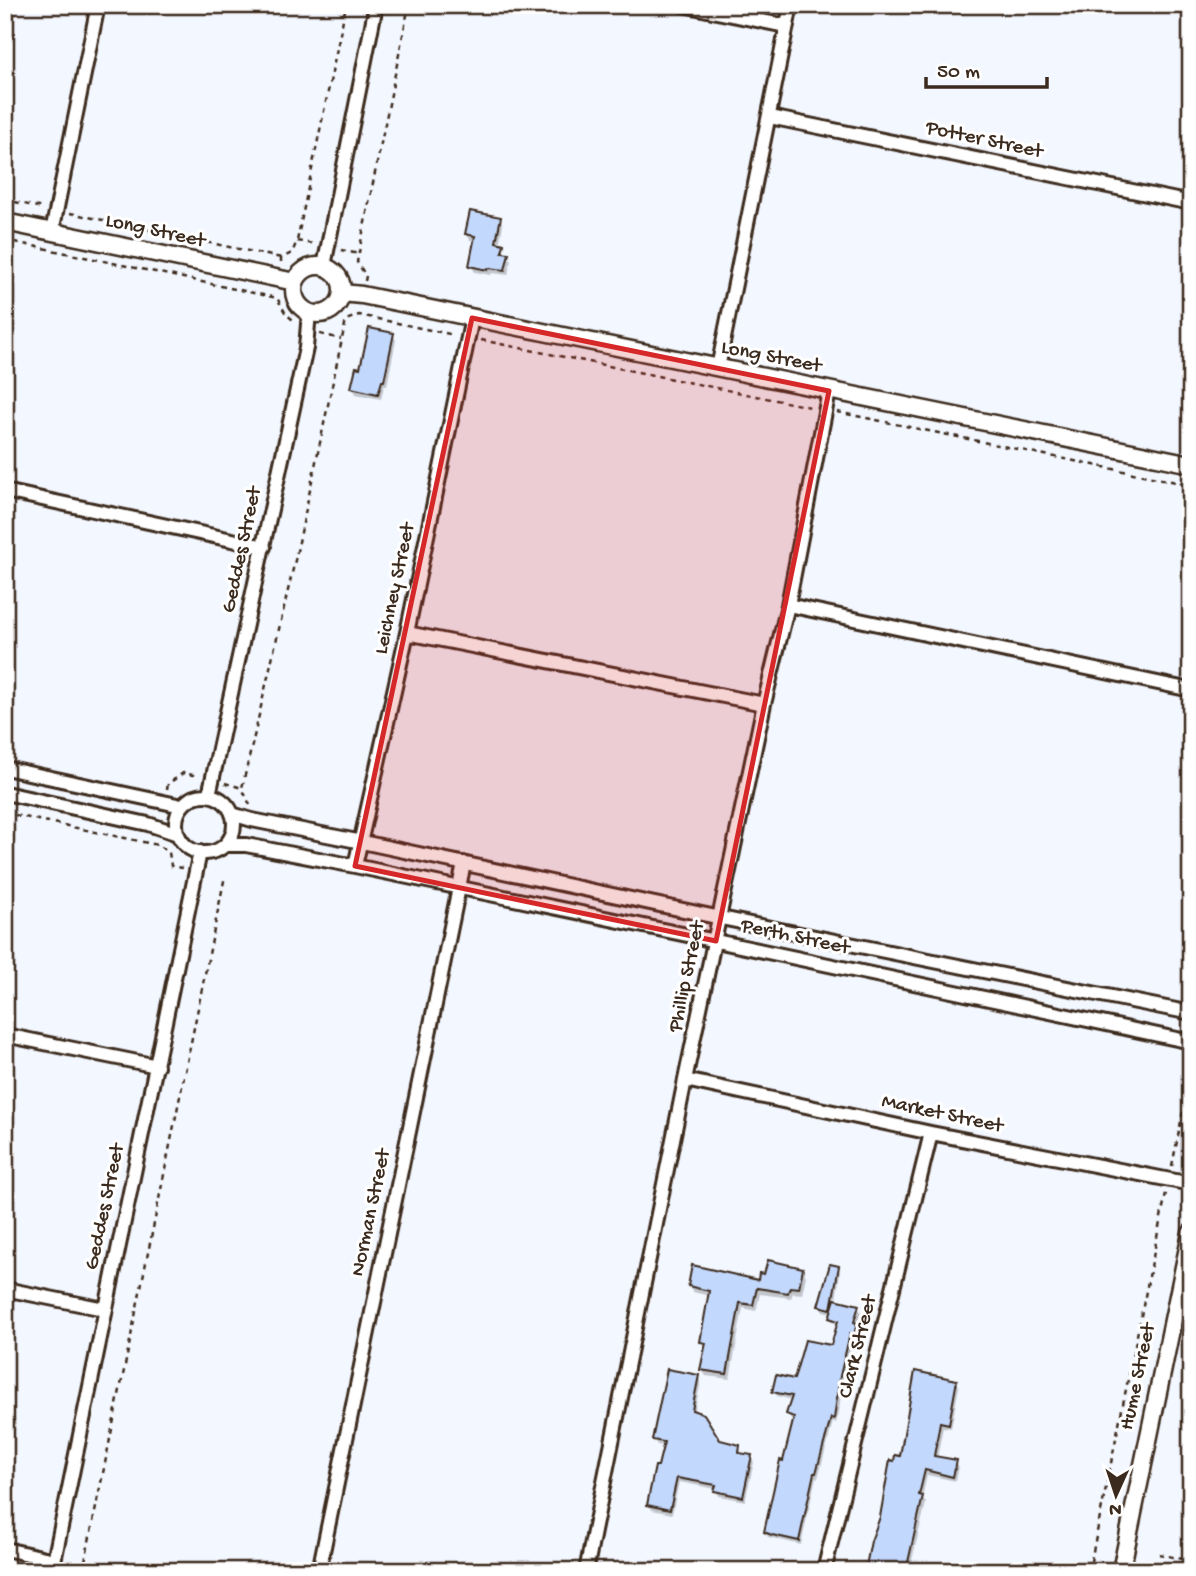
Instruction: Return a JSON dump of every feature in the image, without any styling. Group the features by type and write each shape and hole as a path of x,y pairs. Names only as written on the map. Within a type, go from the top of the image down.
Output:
{"street":[{"path":"52,232 98,5"},
{"path":"324,266 376,5"},
{"path":"683,5 786,26"},
{"path":"718,368 770,117 790,5"},
{"name":"Potter Street","path":"770,117 1191,203"},
{"name":"Long Street","path":"5,222 287,281"},
{"path":"324,266 337,275 342,284 342,293 332,310 318,314 301,307 287,281 306,269 324,266"},
{"name":"Long Street","path":"342,293 1191,464"},
{"name":"Geddes Street","path":"209,795 264,547 308,331 309,312"},
{"name":"Leichney Street","path":"355,866 407,633 472,318"},
{"name":"Phillip Street","path":"586,1571 685,1080 764,704 788,605 829,391"},
{"path":"5,491 264,547"},
{"path":"788,605 1191,690"},
{"path":"407,633 764,704"},
{"path":"178,834 148,824 9,794 12,769 182,806"},
{"path":"209,795 225,803 232,814 233,832 225,845 214,852 200,852 187,846 178,834 177,817 182,806 191,798 209,795"},
{"name":"Perth Street","path":"232,814 252,821 1191,1013"},
{"name":"Perth Street","path":"225,845 246,845 355,866 1191,1042"},
{"name":"Geddes Street","path":"53,1565 200,852"},
{"name":"Norman Street","path":"319,1571 464,863"},
{"path":"5,1035 157,1066"},
{"name":"Market Street","path":"685,1080 931,1133 1191,1184"},
{"name":"Clark Street","path":"824,1571 931,1133"},
{"name":"Hume Street","path":"1121,1571 1191,1233"},
{"path":"5,1289 104,1309"},
{"path":"5,1549 53,1565"}],"path":[{"path":"5,200 281,258 292,253 297,241 345,5"},
{"path":"359,315 366,276 357,262 409,5"},
{"path":"5,240 277,298 292,319"},
{"path":"281,258 287,281"},
{"path":"252,821 252,810 242,788 296,556 341,339 346,320 359,315 1191,485"},
{"path":"308,331 341,339"},
{"path":"5,813 158,845 169,852 171,866 196,872"},
{"path":"83,1571 225,876"},
{"path":"1089,1571 1191,1072"},
{"path":"1159,1554 1191,1561"}],"highlighted area":[{"path":"472,318 829,391 716,941 355,866"}],"building":[{"path":"470,211 501,217 496,242 504,244 502,252 509,253 505,270 469,266 475,236 465,234"},
{"path":"369,328 394,333 384,381 378,394 351,388 356,367 360,368"},
{"path":"768,1260 803,1268 799,1288 790,1287 788,1293 757,1288 753,1305 740,1303 727,1374 700,1370 706,1343 700,1342 709,1291 688,1286 692,1265 758,1280 759,1273 764,1274"},
{"path":"830,1264 839,1266 831,1309 818,1306"},
{"path":"835,1299 859,1305 854,1322 857,1323 854,1335 850,1334 834,1419 831,1418 814,1473 799,1541 764,1532 780,1460 783,1461 794,1417 786,1414 792,1396 772,1392 776,1375 794,1379 805,1340 831,1345 838,1321 829,1318"},
{"path":"667,1369 699,1375 692,1410 704,1414 720,1440 740,1445 739,1453 752,1455 743,1497 714,1491 716,1485 677,1478 670,1510 647,1505 655,1466 658,1466 664,1442 652,1440"},
{"path":"915,1371 957,1380 949,1424 940,1422 934,1456 957,1460 953,1477 925,1470 919,1495 923,1496 906,1571 865,1571 871,1541 880,1517 890,1460 894,1461 895,1455 900,1456"}]}
